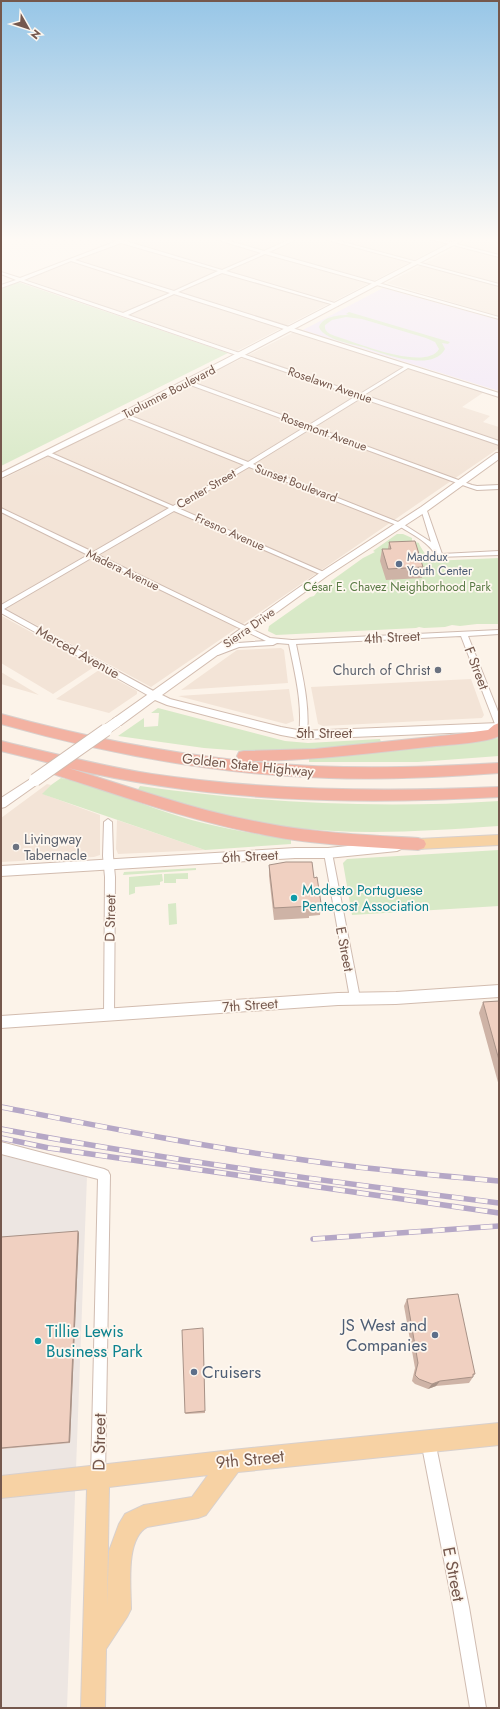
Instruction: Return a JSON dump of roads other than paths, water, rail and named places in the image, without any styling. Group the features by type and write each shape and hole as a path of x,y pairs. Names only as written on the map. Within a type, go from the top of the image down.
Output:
{"highway":[{"path":"1,711 79,739"},
{"name":"Golden State Highway","path":"1,719 38,730 110,746 177,757 305,772 393,773 499,768"},
{"path":"110,746 256,756 296,756 473,738 492,734 499,726"},
{"path":"1,747 31,762 150,800 218,819 295,834 418,844"},
{"name":"Golden State Highway","path":"1,747 102,770 210,786 351,796 397,796 499,792"},
{"path":"438,772 476,764 499,762"}],"main road":[{"name":"6th Street","path":"418,844 499,840"},
{"name":"9th Street","path":"1,1487 232,1461 499,1434"},
{"path":"95,1645 119,1609 120,1551 127,1532 133,1522 144,1516 198,1507 232,1461"},
{"name":"D Street","path":"93,1708 98,1477"}],"street":[{"name":"Roselawn Avenue","path":"134,319 499,443"},
{"path":"257,319 499,395"},
{"name":"Tuolumne Boulevard","path":"1,476 124,415 310,319"},
{"name":"Center Street","path":"1,609 248,465 408,366"},
{"name":"Rosemont Avenue","path":"187,382 477,488 499,487"},
{"name":"Sunset Boulevard","path":"124,415 401,525 426,540 438,553"},
{"name":"Fresno Avenue","path":"47,453 174,507 324,574"},
{"name":"Sierra Drive","path":"1,804 324,574 401,525 499,454"},
{"path":"424,509 438,553 499,553"},
{"name":"Madera Avenue","path":"1,510 246,630"},
{"name":"Merced Avenue","path":"1,609 154,695"},
{"name":"4th Street","path":"246,630 265,639 288,642"},
{"name":"4th Street","path":"212,654 238,645 499,632"},
{"name":"F Street","path":"464,634 499,726"},
{"path":"288,642 304,709 305,724 303,735"},
{"name":"5th Street","path":"154,695 167,702 281,731 303,735 499,726"},
{"name":"D Street","path":"108,822 110,877 109,1014"},
{"name":"6th Street","path":"1,871 295,853 328,853 418,844"},
{"name":"E Street","path":"328,853 355,998"},
{"name":"7th Street","path":"1,1022 355,998 396,998 499,991"},
{"name":"D Street","path":"1,1148 104,1175 98,1477"},
{"name":"E Street","path":"428,1441 461,1607 478,1708"}],"railway":[{"path":"1,1107 260,1154 372,1169 499,1181"},
{"path":"1,1129 125,1151 249,1170 499,1203"},
{"path":"1,1138 49,1148 499,1213"},
{"path":"313,1239 499,1226"}],"place":[{"name":"Maddux Youth Center","path":"399,564"},
{"name":"Church of Christ","path":"438,670"},
{"name":"Livingway Tabernacle","path":"16,847"},
{"name":"Modesto Portuguese Pentecost Association","path":"294,898"},
{"name":"JS West and Companies","path":"435,1335"},
{"name":"Tillie Lewis Business Park","path":"38,1341"},
{"name":"Cruisers","path":"194,1372"}],"park label":[{"name":"César E. Chavez Neighborhood Park","path":"397,587"}]}
